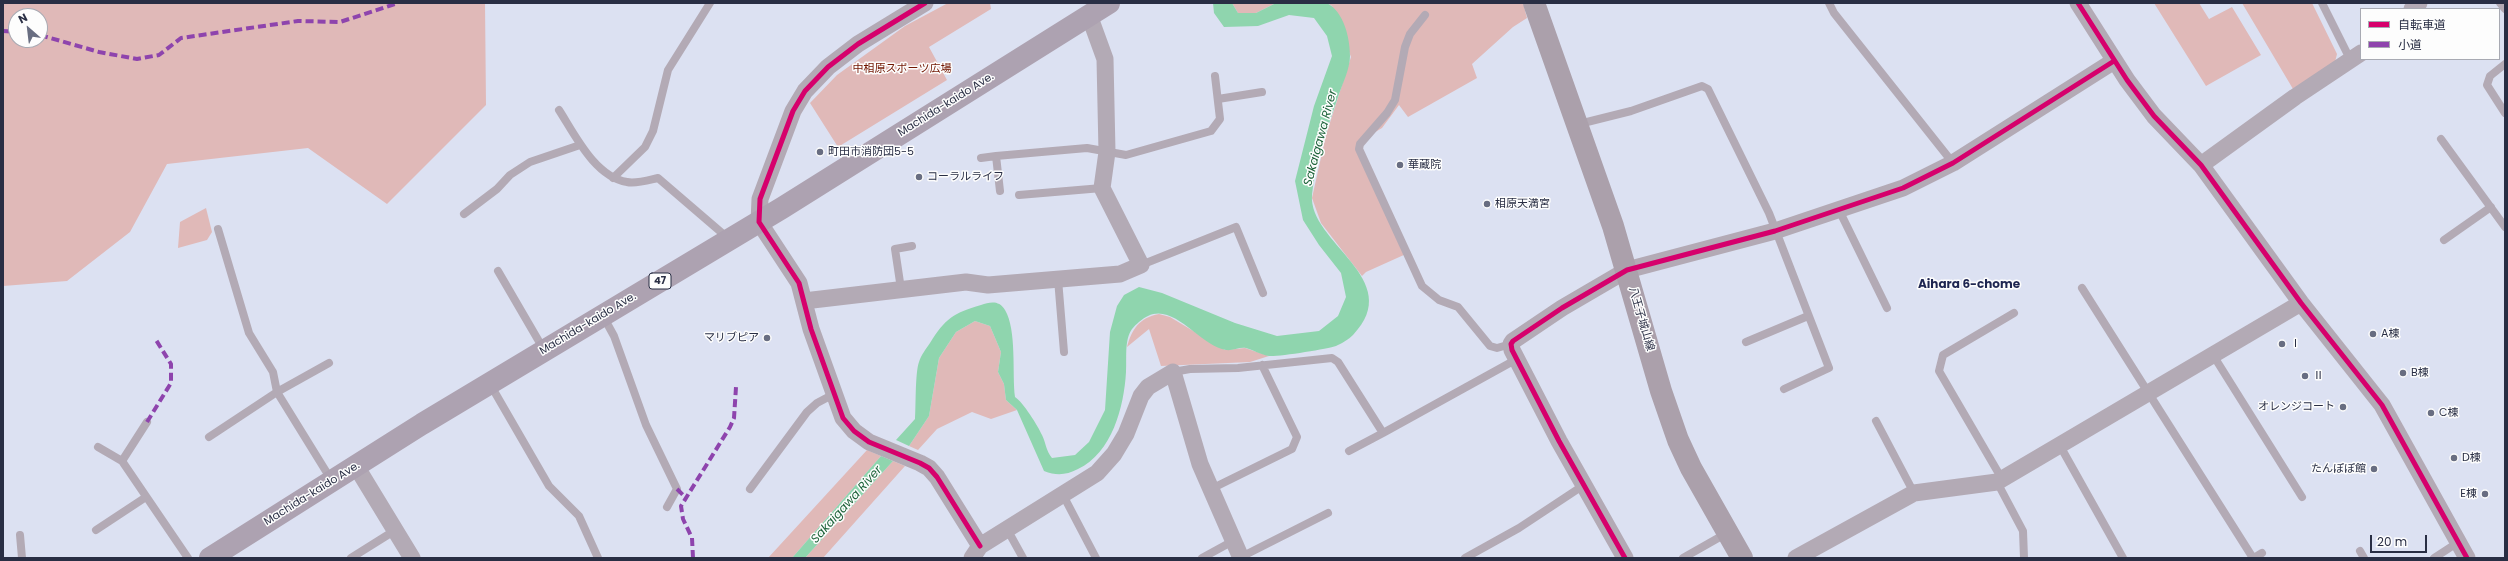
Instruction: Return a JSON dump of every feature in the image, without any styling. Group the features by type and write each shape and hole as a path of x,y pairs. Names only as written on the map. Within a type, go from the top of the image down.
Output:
{"main road":[{"name":"Machida-kaido Ave.","path":"210,558 490,383 730,240 1109,3"},
{"name":"八王子城山線","path":"1534,3 1576,124 1614,226 1661,391 1678,440 1691,468 1742,558"}],"street":[{"path":"925,3 858,44 828,67 805,91 792,111 760,198 759,222 797,279 811,329 843,418 854,431 874,445 914,460 929,468 937,477 976,552 1007,529 1098,473 1114,454 1126,434 1139,401 1148,387 1173,372 1182,407 1211,489 1241,558"},
{"path":"2078,3 2114,61 2154,116 2201,165 2302,303 2382,405 2457,543 2467,558"},
{"path":"804,301 966,282 988,285 1120,274 1141,265 1102,188 1107,152 1105,59 1088,15"},
{"path":"2201,165 2295,96 2356,57"},
{"path":"1625,558 1559,441 1514,351 1544,319 1627,270 1775,231 1904,188 1953,163 2114,61"},
{"path":"1796,558 1914,493 1999,480 2302,303"},
{"path":"356,466 394,531 412,558"}],"lane":[{"path":"613,178 644,147 653,131 668,70 710,3"},
{"path":"1829,3 1834,13 1953,163"},
{"path":"2322,3 2356,57"},
{"path":"2500,3 2505,9"},
{"path":"1425,15 1410,34 1404,47 1395,100 1387,113 1360,144 1359,149 1422,286 1439,300 1458,307 1490,346 1514,351"},
{"path":"2505,64 2490,76 2487,86 2505,113"},
{"path":"981,158 1087,148 1126,155 1210,131 1220,119 1215,76"},
{"path":"1576,124 1631,111 1702,86 1708,89 1743,157 1775,231 1829,368 1784,389"},
{"path":"1218,99 1262,92"},
{"path":"559,110 580,145 613,178 628,183 658,178 730,240"},
{"path":"2441,139 2505,227"},
{"path":"464,214 497,189 510,175 530,162 580,145"},
{"path":"996,156 1000,191"},
{"path":"1019,195 1102,188"},
{"path":"2444,240 2491,207"},
{"path":"1839,210 1887,308"},
{"path":"1141,265 1236,227 1263,293"},
{"path":"218,229 249,333 273,372 277,392 332,482"},
{"path":"901,289 895,249 912,246"},
{"path":"498,271 545,350"},
{"path":"1058,280 1064,352"},
{"path":"2082,288 2147,393 2253,558 2262,553"},
{"path":"2014,313 1943,355 1939,365 1939,371 1999,480 2023,531 2024,558"},
{"path":"602,316 614,336 646,425 677,489 667,507"},
{"path":"1746,342 1808,316"},
{"path":"1349,451 1383,433 1514,351"},
{"path":"2213,355 2302,497"},
{"path":"1173,372 1190,369 1262,365 1332,358 1335,360 1383,433"},
{"path":"209,437 277,392 330,363"},
{"path":"1211,489 1292,449 1297,442 1297,437 1262,365"},
{"path":"490,383 549,486 579,516 598,558"},
{"path":"750,489 807,412 817,403 834,394"},
{"path":"1876,421 1914,493"},
{"path":"122,461 147,422"},
{"path":"2059,444 2123,558"},
{"path":"98,447 122,461 146,497 161,515 188,558"},
{"path":"1465,558 1519,528 1584,485"},
{"path":"1062,495 1096,558"},
{"path":"96,530 146,497"},
{"path":"1241,558 1328,513"},
{"path":"1007,529 1023,558"},
{"path":"351,558 394,531"},
{"path":"1682,558 1728,533"},
{"path":"20,535 22,558"},
{"path":"1202,558 1233,541"},
{"path":"2434,558 2457,543"}],"green space":[{"path":"3,3 485,3 486,105 387,204 308,148 167,164 130,232 67,281 3,286"},
{"name":"中相原スポーツ広場","path":"948,3 990,3 991,9 929,47 947,80 838,147 810,103 837,75 905,26"},
{"path":"1232,3 1276,3 1256,13 1238,13"},
{"path":"1327,3 1523,3 1527,18 1513,27 1472,64 1477,78 1408,117 1399,105 1382,128 1365,138 1359,146 1406,254 1366,272 1362,276 1321,223 1312,198 1326,135 1351,57 1332,6"},
{"path":"2154,3 2199,3 2209,19 2232,7 2261,55 2206,86"},
{"path":"2242,3 2312,3 2337,54 2335,62 2293,89"},
{"path":"206,208 212,232 207,240 178,248 180,222"},
{"path":"1159,314 1170,317 1225,350 1245,348 1269,356 1250,362 1161,366 1149,329 1127,347 1131,335 1137,325 1146,318"},
{"path":"975,321 990,326 1001,352 998,372 1004,384 1006,400 1017,410 991,419 972,412 937,429 918,450 909,446 929,416 939,358 956,332"},
{"path":"867,450 881,456 792,558 768,558"},
{"path":"893,461 905,466 823,558 805,558"}],"water":[{"name":"Sakaigawa River","path":"1213,3 1232,3 1238,13 1256,13 1276,3 1327,3 1338,13 1345,26 1350,49 1349,65 1322,144 1312,195 1315,212 1324,229 1363,279 1369,296 1367,315 1353,335 1343,343 1336,346 1313,351 1269,356 1246,348 1226,350 1207,342 1178,320 1168,315 1158,314 1148,316 1133,327 1129,333 1126,350 1125,386 1119,414 1108,441 1090,462 1065,474 1053,474 1044,471 1017,410 1006,400 1004,384 998,372 1001,352 990,326 975,321 956,332 939,358 929,416 909,446 896,440 915,419 917,374 919,362 924,352 940,328 951,318 963,311 984,304 997,303 1003,307 1009,319 1013,340 1015,397 1034,420 1042,435 1048,453 1052,458 1075,455 1089,442 1105,410 1110,332 1117,306 1124,295 1139,287 1162,293 1235,323 1277,336 1319,331 1338,316 1346,297 1341,273 1319,245 1303,220 1295,181 1314,106 1332,56 1327,36 1314,18 1289,15 1258,26 1224,27 1214,13"},
{"name":"Sakaigawa River","path":"881,456 893,461 805,558 792,558"}],"marked path":[{"path":"48,37 99,52 137,59 159,55 181,38 298,21 340,22 398,3"},
{"path":"3,31 8,31"},
{"path":"147,422 171,383 171,364 156,340"},
{"path":"693,558 692,538 683,519 681,506 730,427 734,418 736,387"},
{"path":"677,489 685,497"}],"cycle path":[{"path":"925,3 858,44 828,67 805,91 793,111 760,199 759,222 799,283 811,329 843,418 854,431 869,442 929,468 937,477 980,546"},
{"path":"2078,3 2127,80 2154,116 2201,165 2301,303 2382,405 2467,558"},
{"path":"1625,558 1559,441 1512,350 1511,344 1513,341 1562,308 1627,270 1775,231 1903,188 1953,163 2114,61"}],"place":[{"name":"町田市消防団5-5","path":"820,152"},
{"name":"華蔵院","path":"1400,165"},
{"name":"コーラルライフ","path":"919,177"},
{"name":"相原天満宮","path":"1487,204"},
{"name":"A棟","path":"2373,334"},
{"name":"マリブピア","path":"767,338"},
{"name":"Ⅰ","path":"2282,344"},
{"name":"B棟","path":"2403,373"},
{"name":"Ⅱ","path":"2305,376"},
{"name":"オレンジコート","path":"2343,407"},
{"name":"C棟","path":"2431,413"},
{"name":"D棟","path":"2454,458"},
{"name":"たんぽぽ館","path":"2374,469"},
{"name":"E棟","path":"2485,494"}],"district":[{"name":"Aihara 6-chome","path":"1969,285"}]}
